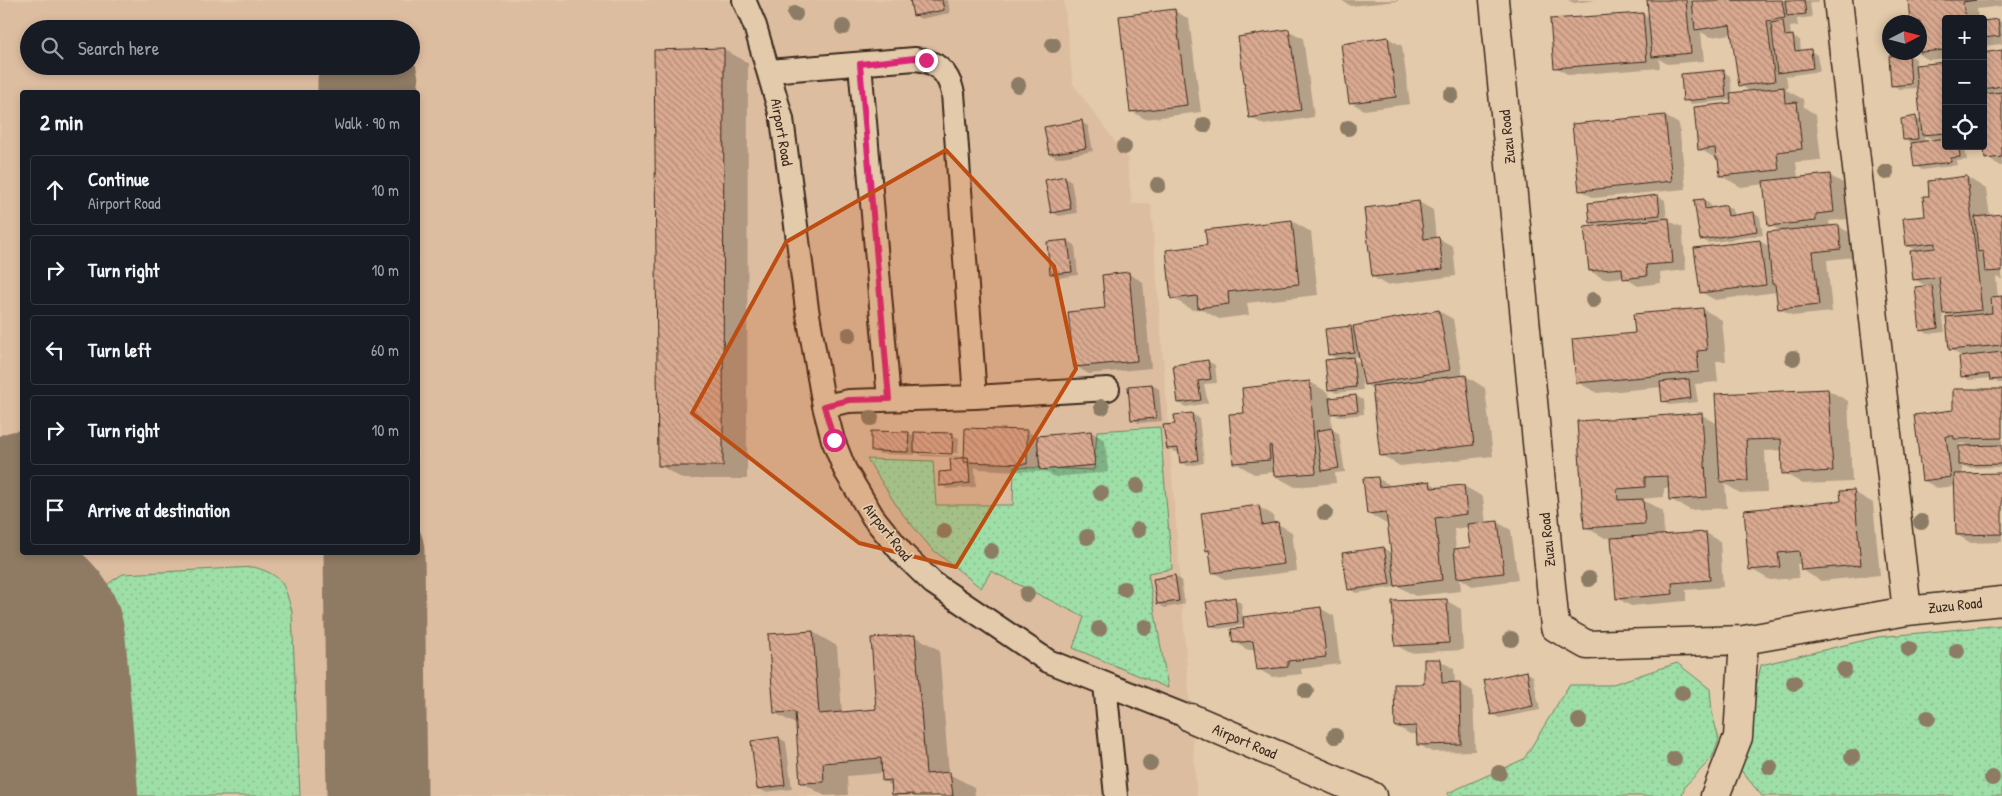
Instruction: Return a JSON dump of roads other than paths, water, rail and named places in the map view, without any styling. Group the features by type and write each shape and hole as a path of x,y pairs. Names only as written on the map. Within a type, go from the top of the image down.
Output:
{"street":[{"name":"Zuzu Road","path":"1494,0 1555,628 1588,645 1744,640 1907,610 2002,600"},
{"path":"1838,0 1907,610"},
{"path":"1715,796 1738,737 1744,640"},
{"name":"Airport Road","path":"1191,718 1372,796"}],"lane":[{"name":"Airport Road","path":"744,0 755,26 782,120 807,309 824,406 846,472 873,517 902,553 934,583 1048,661 1191,718"},
{"path":"768,72 915,58 936,64 945,72 951,82 953,93 974,397"},
{"path":"860,64 889,399"},
{"path":"824,406 849,400 974,397 1108,389"},
{"path":"1104,684 1116,796"}]}
